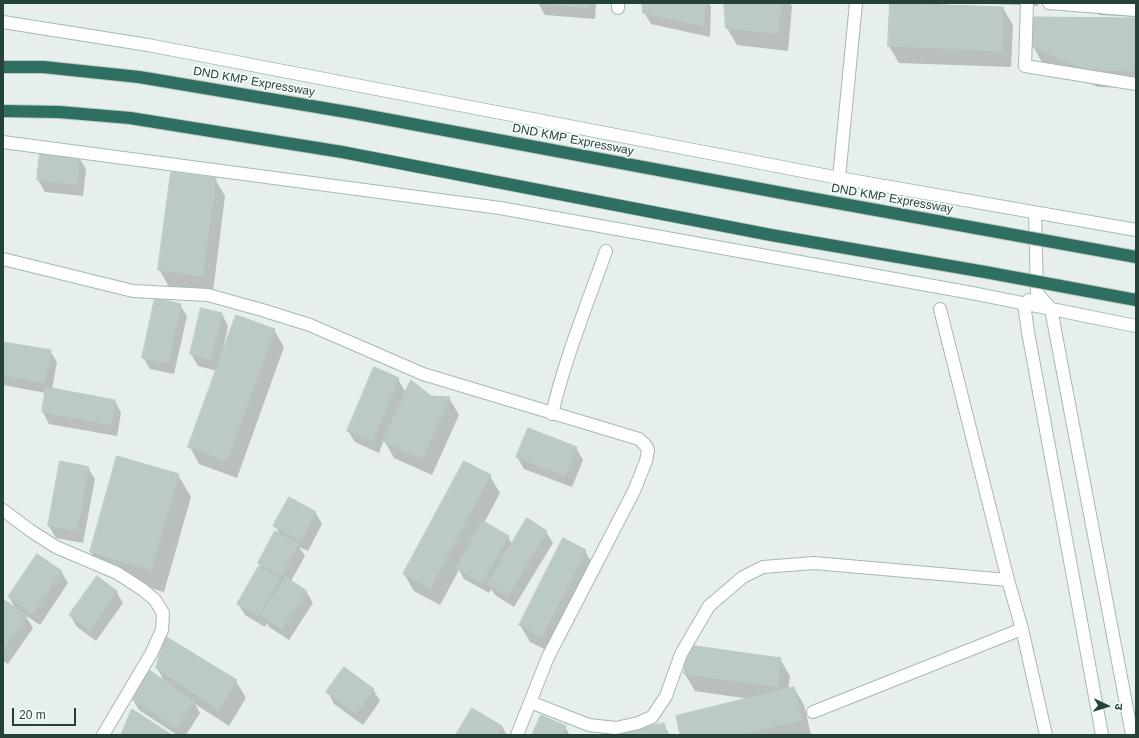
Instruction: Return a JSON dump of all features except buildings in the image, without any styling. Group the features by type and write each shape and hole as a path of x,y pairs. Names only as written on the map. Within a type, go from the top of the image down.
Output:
{"highway":[{"name":"DND KMP Expressway","path":"3,67 44,67 139,77 353,113 1136,257"},
{"path":"3,110 58,112 130,118 342,152 771,235 1136,300"}],"street":[{"path":"839,178 856,3"},
{"path":"1027,3 1025,66 1136,84"},
{"path":"1050,3 1136,10"},
{"path":"3,22 148,45 839,178 1136,230"},
{"path":"3,142 500,208 964,292 1136,326"},
{"path":"1035,213 1037,293 1051,309 1132,735"},
{"path":"552,414 558,388 568,357 606,251"},
{"path":"3,259 133,291 208,295 262,310 310,325 423,374 639,439 648,450 646,461 634,492 548,657 517,735"},
{"path":"1024,304 1037,293"},
{"path":"1024,304 1068,557 1102,735"},
{"path":"940,309 1008,580 1022,629 1046,735"},
{"path":"3,510 31,532 56,547 117,573 142,589 155,600 163,613 162,630 151,654 103,735"},
{"path":"530,702 589,725 616,728 638,723 652,717 666,696 681,654 709,606 743,577 763,567 814,563 1008,580"},
{"path":"813,712 1022,629"}]}
